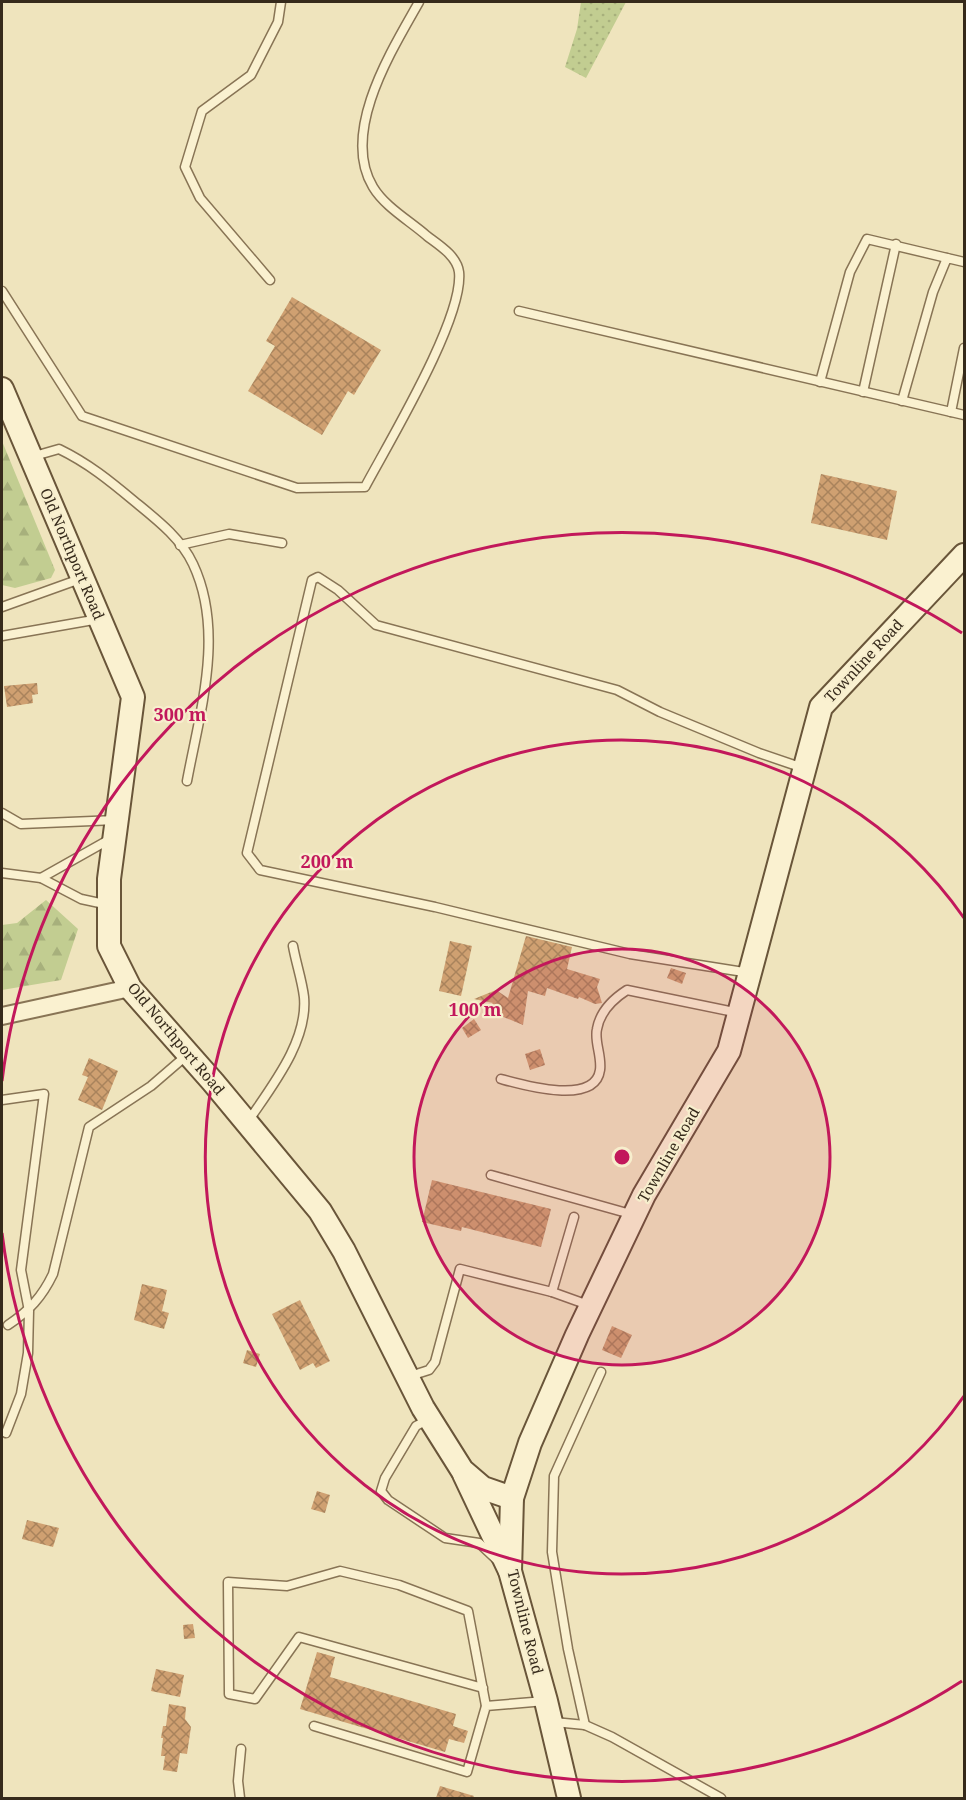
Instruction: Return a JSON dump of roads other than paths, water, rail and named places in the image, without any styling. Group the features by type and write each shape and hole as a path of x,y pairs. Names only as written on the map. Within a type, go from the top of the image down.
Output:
{"main road":[{"name":"Old Northport Road","path":"2,389 133,697 116,829 109,905 109,946 130,988 320,1211 344,1251 430,1419 462,1470 510,1571"},
{"name":"Townline Road","path":"569,1798 510,1571 512,1498 530,1443 634,1215 729,1051 821,707 964,555"},
{"name":"Old Northport Road","path":"462,1470 483,1488 512,1498"}],"street":[{"path":"2,1016 130,988"}],"lane":[{"path":"270,280 200,198 185,168 202,111 251,75 278,22 281,2"},
{"path":"2,291 82,416 297,488 365,487 435,355 459,289 459,270 453,257 389,204 374,188 366,168 366,119 374,90 419,2"},
{"path":"820,382 850,272 867,239 896,244 964,262"},
{"path":"863,392 896,244"},
{"path":"902,401 933,292 947,258"},
{"path":"519,311 964,415"},
{"path":"951,412 964,348"},
{"path":"30,457 60,448 87,462 167,528 193,563 207,604 208,669 187,781"},
{"path":"180,545 229,534 282,543"},
{"path":"750,974 630,954 435,907 260,870 247,854 312,580 318,577 338,590 376,625 617,690 660,712 759,753 805,768"},
{"path":"2,607 82,578"},
{"path":"2,636 100,619"},
{"path":"2,813 21,824 116,829"},
{"path":"41,878 116,829"},
{"path":"2,873 41,878 81,899 109,905"},
{"path":"247,1123 280,1073 301,1029 304,998 293,946"},
{"path":"501,1079 560,1091 591,1085 600,1072 601,1055 596,1030 604,1010 627,990 740,1013"},
{"path":"8,1325 28,1311 45,1291 53,1274 89,1127 144,1091 187,1054"},
{"path":"2,1100 44,1095 21,1270 28,1311 28,1353 21,1394 6,1433"},
{"path":"491,1175 634,1215"},
{"path":"552,1292 574,1217"},
{"path":"408,1376 429,1370 435,1362 460,1269 552,1292 591,1306"},
{"path":"585,1725 568,1649 552,1551 554,1476 601,1372"},
{"path":"430,1419 416,1425 385,1478 381,1491 388,1500 445,1538 479,1543 510,1571"},
{"path":"314,1726 467,1772 486,1706 483,1688 468,1611 399,1585 340,1571 287,1586 228,1582 229,1694 255,1699 299,1637 483,1688"},
{"path":"486,1706 548,1711 585,1725 612,1737 721,1798"},
{"path":"240,1798 238,1781 241,1749"}]}
